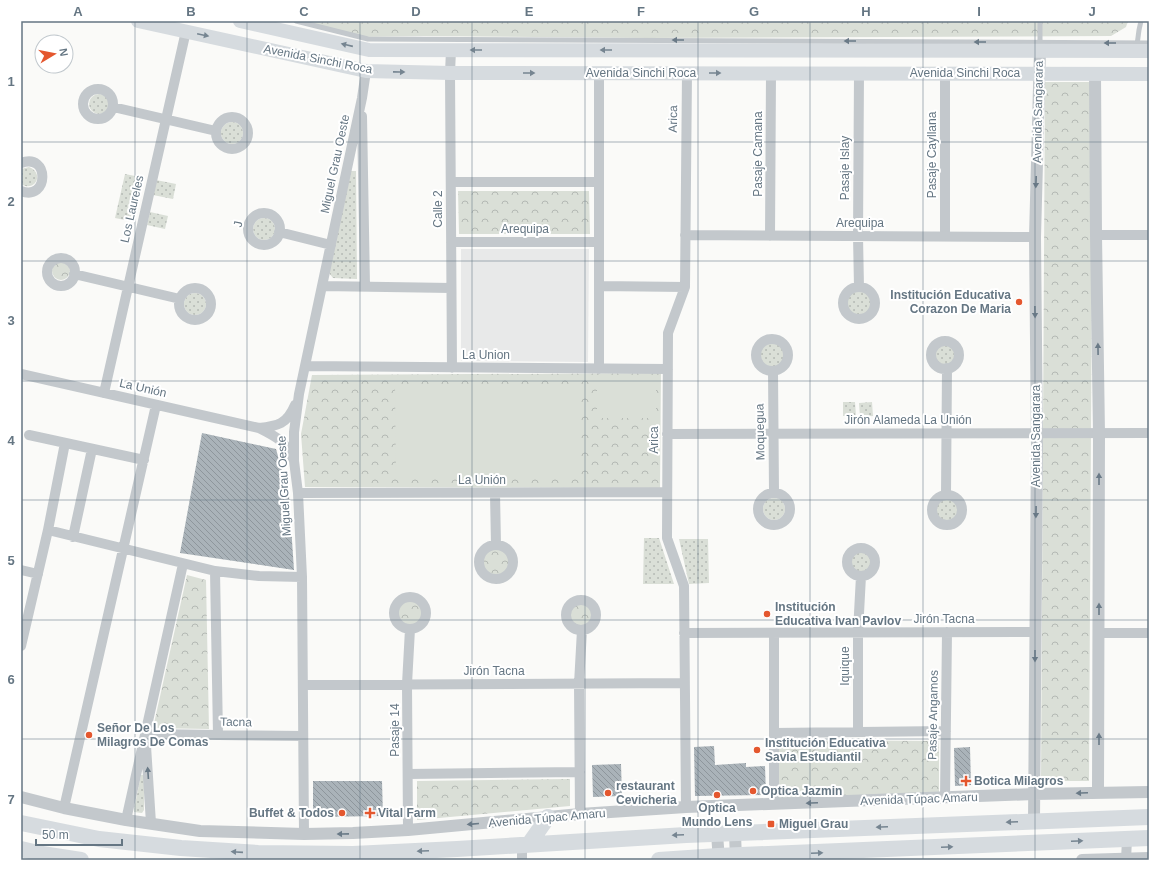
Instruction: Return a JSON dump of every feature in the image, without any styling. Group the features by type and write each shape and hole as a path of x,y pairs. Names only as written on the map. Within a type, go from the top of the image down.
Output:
{"highway":[{"path":"524,850 548,817"},
{"name":"Avenida Túpac Amaru","path":"21,823 99,839 181,848 258,853 353,854 524,850 735,833 1149,817"},
{"path":"659,860 736,858 1149,838"},
{"path":"21,849 81,860"}],"main road":[{"name":"Avenida Sinchi Roca","path":"138,21 366,71 450,73 1144,74"},
{"name":"Avenida Sinchi Roca","path":"240,21 369,50 810,46 1040,46 1141,48"},
{"path":"1141,48 1144,74"}],"street":[{"name":"Los Laureles","path":"104,393 186,31"},
{"name":"Avenida Sangarara","path":"1034,821 1037,433 1035,237 1040,46"},
{"name":"Calle 2","path":"451,50 452,368"},
{"name":"Miguel Grau Oeste","path":"304,834 302,577 298,493 294,461 294,432 299,394 362,98 366,71"},
{"path":"599,73 599,369"},
{"name":"Arica","path":"686,807 684,586 667,538 667,434 668,333 685,287 687,73"},
{"name":"Pasaje Camana","path":"770,236 771,73"},
{"name":"Pasaje Islay","path":"859,73 859,287"},
{"name":"Pasaje Cayllana","path":"945,73 945,236"},
{"path":"1095,74 1099,433 1098,792"},
{"path":"362,98 364,286"},
{"path":"113,107 216,131"},
{"path":"21,163 28,161 38,165 43,174 43,179 38,188 34,191 29,192 21,190"},
{"path":"451,182 599,182"},
{"path":"279,232 331,245"},
{"name":"Arequipa","path":"685,235 1035,237"},
{"path":"1096,235 1149,235"},
{"name":"Arequipa","path":"451,242 599,242"},
{"path":"74,274 180,299"},
{"path":"322,286 451,288"},
{"path":"599,286 685,287"},
{"name":"La Union","path":"305,366 668,369"},
{"path":"946,494 947,368"},
{"name":"Moquegua","path":"772,371 774,492"},
{"name":"La Unión","path":"21,374 259,428 282,441 288,448 294,461"},
{"name":"La Unión","path":"259,428 275,426 285,421 292,412 299,394"},
{"path":"64,808 156,405"},
{"name":"Jirón Alameda La Unión","path":"667,434 947,432 1149,433"},
{"path":"29,435 144,460"},
{"path":"21,646 48,530 65,443"},
{"path":"73,537 92,449"},
{"name":"La Unión","path":"298,493 667,492"},
{"path":"494,493 496,546"},
{"path":"48,530 215,571 259,576 302,577"},
{"path":"126,820 183,564"},
{"path":"21,570 38,574"},
{"path":"215,571 218,735"},
{"name":"Iquique","path":"858,732 858,632 861,576"},
{"name":"Pasaje 14","path":"408,830 407,684 410,629"},
{"path":"580,814 580,684 582,630"},
{"name":"Pasaje Angamos","path":"945,798 947,632"},
{"name":"Jirón Tacna","path":"684,634 1035,632"},
{"path":"774,633 774,804"},
{"path":"1099,633 1149,633"},
{"name":"Jirón Tacna","path":"303,685 684,683"},
{"path":"774,733 946,731"},
{"path":"145,734 151,824"},
{"name":"Tacna","path":"145,734 303,736"},
{"path":"408,774 580,772"},
{"name":"Avenida Túpac Amaru","path":"21,797 64,808 126,820 200,831 304,834 408,830 580,814 686,807 1034,794 1149,792"},
{"path":"735,833 736,858"},
{"path":"717,834 719,858"},
{"path":"1126,839 1126,859"},
{"path":"1082,860 1149,858"}],"lane":[{"path":"296,21 368,39 810,46"},
{"path":"1040,21 1040,46"},
{"path":"1141,21 1138,30 1141,48 1149,43"}],"shaded area":[{"path":"461,249 589,249 588,362 461,361"}],"green space":[{"path":"295,21 1128,21 1126,27 1111,36 648,38 424,36 362,37"},
{"path":"1045,82 1093,82 1089,781 1041,781"},
{"path":"99,94 106,97 109,104 106,111 99,114 92,111 89,104 92,97"},
{"path":"232,122 240,125 243,133 240,141 232,144 224,141 221,133 224,125"},
{"path":"29,167 34,170 37,177 34,184 26,186 21,184 21,169"},
{"path":"351,171 356,171 357,279 333,278 329,273"},
{"path":"125,174 140,177 130,221 115,218"},
{"path":"156,180 176,184 173,199 153,195"},
{"path":"458,191 589,191 590,234 459,234"},
{"path":"150,212 168,216 165,229 147,225"},
{"path":"264,218 272,221 275,229 272,237 264,240 256,237 253,229 256,221"},
{"path":"61,262 67,265 70,271 67,277 61,280 55,277 52,271 55,265"},
{"path":"859,291 868,294 871,303 868,312 859,315 850,312 847,303 850,294"},
{"path":"195,293 203,296 206,304 203,312 195,315 187,312 184,304 187,296"},
{"path":"772,343 781,346 784,355 781,364 772,367 763,364 760,355 763,346"},
{"path":"946,344 954,347 957,355 954,363 946,366 938,363 935,355 938,347"},
{"path":"661,373 660,488 305,487 301,434 312,375"},
{"path":"597,378 656,378 656,418 597,418"},
{"path":"395,384 579,384 579,475 396,475"},
{"path":"843,402 855,402 856,416 843,416"},
{"path":"872,402 873,416 860,417 859,403"},
{"path":"774,498 782,501 785,509 782,517 774,520 766,517 763,509 766,501"},
{"path":"947,499 955,502 958,510 955,518 947,521 939,518 936,510 939,502"},
{"path":"644,538 659,538 674,584 643,584"},
{"path":"679,539 708,539 709,583 689,584"},
{"path":"496,548 506,552 510,562 506,572 496,576 486,572 482,562 486,552"},
{"path":"857,552 865,552 871,558 871,566 865,572 857,572 851,566 851,558"},
{"path":"187,575 206,580 209,729 153,728"},
{"path":"410,600 419,604 423,613 419,622 410,626 401,622 397,613 401,604"},
{"path":"582,603 590,607 594,615 590,623 582,627 574,623 570,615 574,607"},
{"path":"779,740 939,741 939,796 778,802"},
{"path":"141,775 144,775 144,810 142,813 134,812"},
{"path":"570,779 570,806 417,820 417,781"}],"building":[{"path":"202,433 276,449 289,496 294,570 180,553"},
{"path":"714,746 715,765 746,763 746,767 765,766 766,795 695,796 694,747"},
{"path":"970,747 971,785 955,786 954,748"},
{"path":"621,764 622,796 593,797 592,765"},
{"path":"313,781 382,781 383,816 313,817"}],"place":[{"name":"Institución Educativa Corazon De Maria","path":"1019,302"},
{"name":"Institución Educativa Ivan Pavlov","path":"767,614"},
{"name":"Señor De Los Milagros De Comas","path":"89,735"},
{"name":"Institución Educativa Savia Estudiantil","path":"757,750"},
{"name":"Botica Milagros","path":"966,781"},
{"name":"Optica Jazmin","path":"753,791"},
{"name":"restaurant Cevicheria","path":"608,793"},
{"name":"Optica Mundo Lens","path":"717,795"},
{"name":"Buffet & Todos","path":"342,813"},
{"name":"Vital Farm","path":"370,813"},
{"name":"Miguel Grau","path":"771,824"}]}
